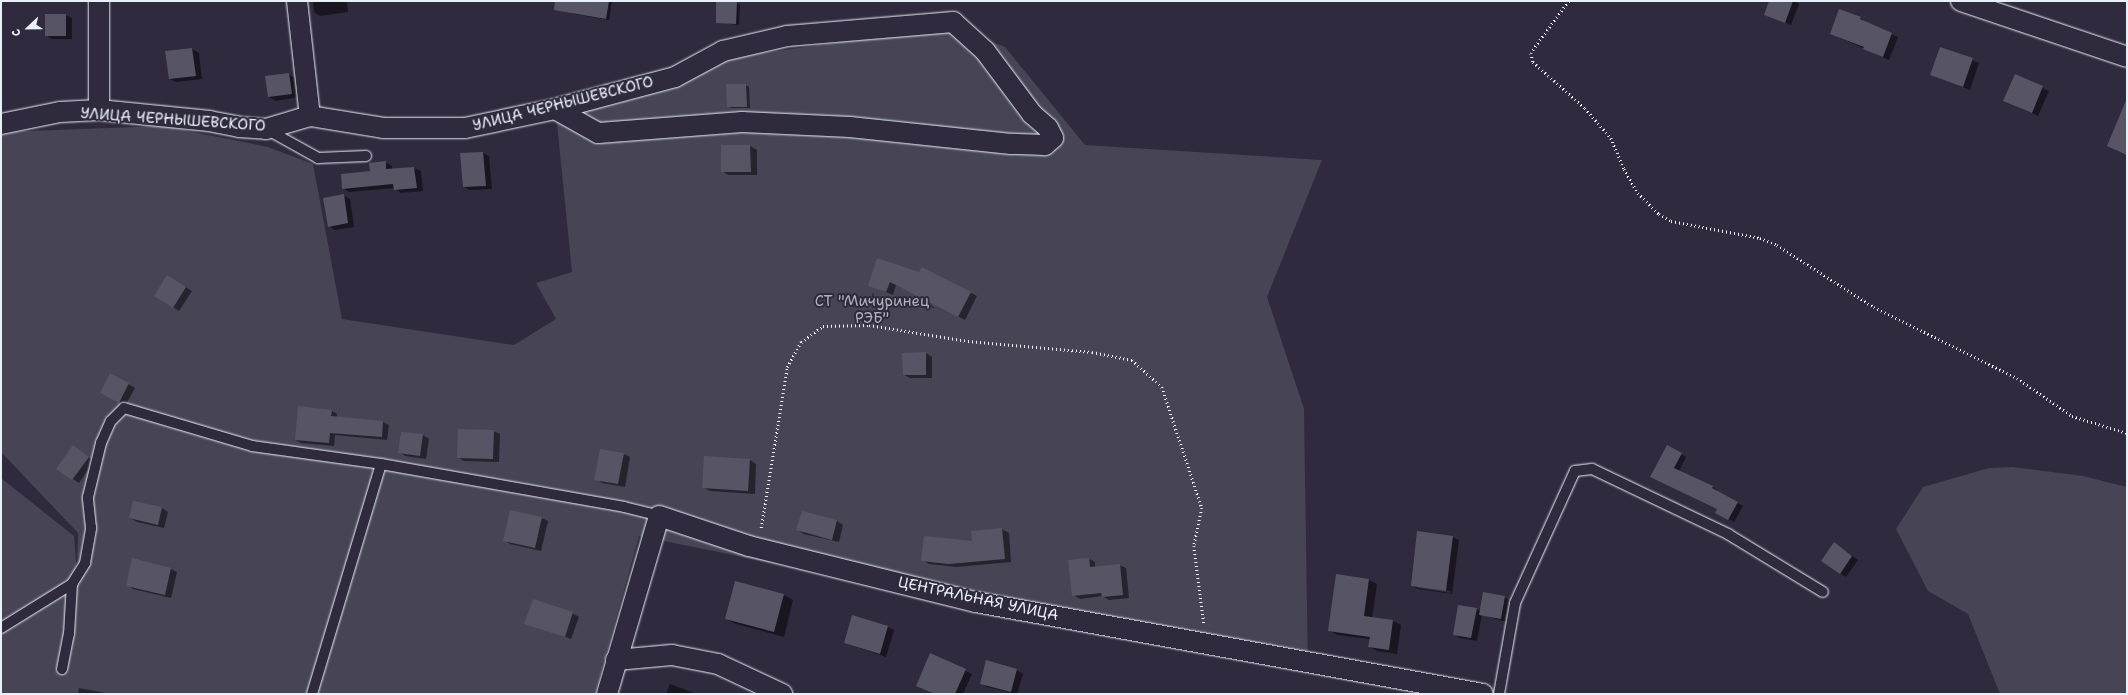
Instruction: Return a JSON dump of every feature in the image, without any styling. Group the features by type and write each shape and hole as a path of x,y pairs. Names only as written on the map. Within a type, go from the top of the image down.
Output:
{"street":[{"path":"99,1 99,110"},
{"path":"297,1 310,116"},
{"path":"1961,1 2127,57"},
{"name":"УЛИЦА ЧЕРНЫШЕВСКОГО","path":"1,124 60,112 99,110 209,120 239,127 266,129 310,116 383,128 465,128 555,109 675,77 723,51 787,36 953,22 985,51 1032,114 1048,128 1053,138 1045,145 1011,144 850,127 742,122 598,133 555,109"},
{"path":"607,694 659,516"},
{"name":"ЦЕНТРАЛЬНАЯ УЛИЦА","path":"659,516 758,548 976,602 1483,694"},
{"path":"616,660 672,655 718,664 782,694"}],"lane":[{"path":"266,129 318,158 366,156"},
{"path":"1,628 72,584 85,563 91,528 88,497 101,443 111,421 124,408 252,446 381,464 624,507 659,516"},
{"path":"312,694 381,464"},
{"path":"1499,694 1515,603 1575,471 1592,469 1720,531 1823,592"},
{"path":"62,669 70,634 72,584"}],"path":[{"path":"1569,1 1531,54 1533,62 1585,108 1611,138 1624,169 1638,193 1659,214 1671,221 1760,238 1777,245 1874,307 2017,378 2072,416 2127,433"},
{"path":"758,548 787,367 801,342 823,326 869,325 968,341 1092,352 1132,360 1162,387 1202,508 1194,546 1206,644"}],"green space":[{"name":"СТ \"Мичуринец РЭБ\"","path":"953,27 1005,47 1085,145 1322,160 1267,297 1304,409 1308,671 639,536 595,694 1,694 1,478 74,536 77,574 78,533 1,452 1,132 163,126 268,147 313,164 342,319 514,345 556,319 536,283 572,272 556,114 732,57"},
{"path":"2013,467 2083,476 2127,487 2127,694 2000,694 1968,614 1928,591 1896,529 1923,487 1989,468"}],"building":[{"path":"555,1 609,1 606,19 554,10"},
{"path":"716,1 737,2 736,24 716,23"},
{"path":"1769,1 1793,1 1785,23 1764,15"},
{"path":"1839,9 1861,17 1860,19 1892,33 1883,57 1863,49 1864,47 1830,34"},
{"path":"45,14 66,14 66,36 45,36"},
{"path":"1940,47 1973,58 1963,87 1930,75"},
{"path":"192,48 196,76 169,79 165,51"},
{"path":"289,73 292,94 268,97 265,76"},
{"path":"2015,74 2043,86 2032,113 2003,101"},
{"path":"726,84 746,84 747,107 727,107"},
{"path":"2127,98 2127,155 2107,146"},
{"path":"721,145 750,145 751,172 721,172"},
{"path":"483,152 486,186 463,187 460,153"},
{"path":"386,161 386,169 414,167 417,188 394,190 393,184 342,189 341,174 370,171 369,163"},
{"path":"344,194 348,223 328,227 323,198"},
{"path":"877,258 919,272 922,267 971,292 958,317 890,282 886,292 868,286"},
{"path":"167,275 186,287 173,308 154,296"},
{"path":"926,352 926,375 903,375 902,353"},
{"path":"110,373 129,383 119,403 100,393"},
{"path":"298,406 332,410 331,416 383,421 382,437 330,433 329,443 295,440"},
{"path":"458,429 494,430 493,459 457,458"},
{"path":"401,432 423,434 420,456 398,453"},
{"path":"73,445 89,457 72,480 56,469"},
{"path":"1667,445 1682,453 1674,468 1713,486 1712,488 1738,502 1728,520 1715,513 1717,509 1650,477"},
{"path":"600,449 624,453 618,484 594,480"},
{"path":"704,456 750,459 748,491 702,488"},
{"path":"133,501 162,507 158,525 129,518"},
{"path":"510,510 542,517 535,548 503,541"},
{"path":"802,511 837,520 832,540 796,530"},
{"path":"1002,528 1005,559 949,564 921,561 924,536 972,541 971,531"},
{"path":"1417,531 1453,536 1446,591 1411,586"},
{"path":"1834,542 1852,556 1840,574 1821,561"},
{"path":"132,558 171,568 165,595 126,586"},
{"path":"1089,558 1090,567 1120,564 1123,595 1102,597 1101,593 1072,596 1068,560"},
{"path":"1336,574 1369,579 1364,616 1393,620 1389,650 1368,647 1370,637 1328,631"},
{"path":"735,581 784,594 774,632 725,619"},
{"path":"1483,592 1505,596 1501,619 1479,615"},
{"path":"533,599 573,612 565,637 524,624"},
{"path":"1458,605 1477,608 1471,638 1453,635"},
{"path":"852,615 888,626 880,654 844,643"},
{"path":"930,653 966,669 955,694 935,694 916,686"},
{"path":"986,660 1017,669 1011,692 980,684"}]}
